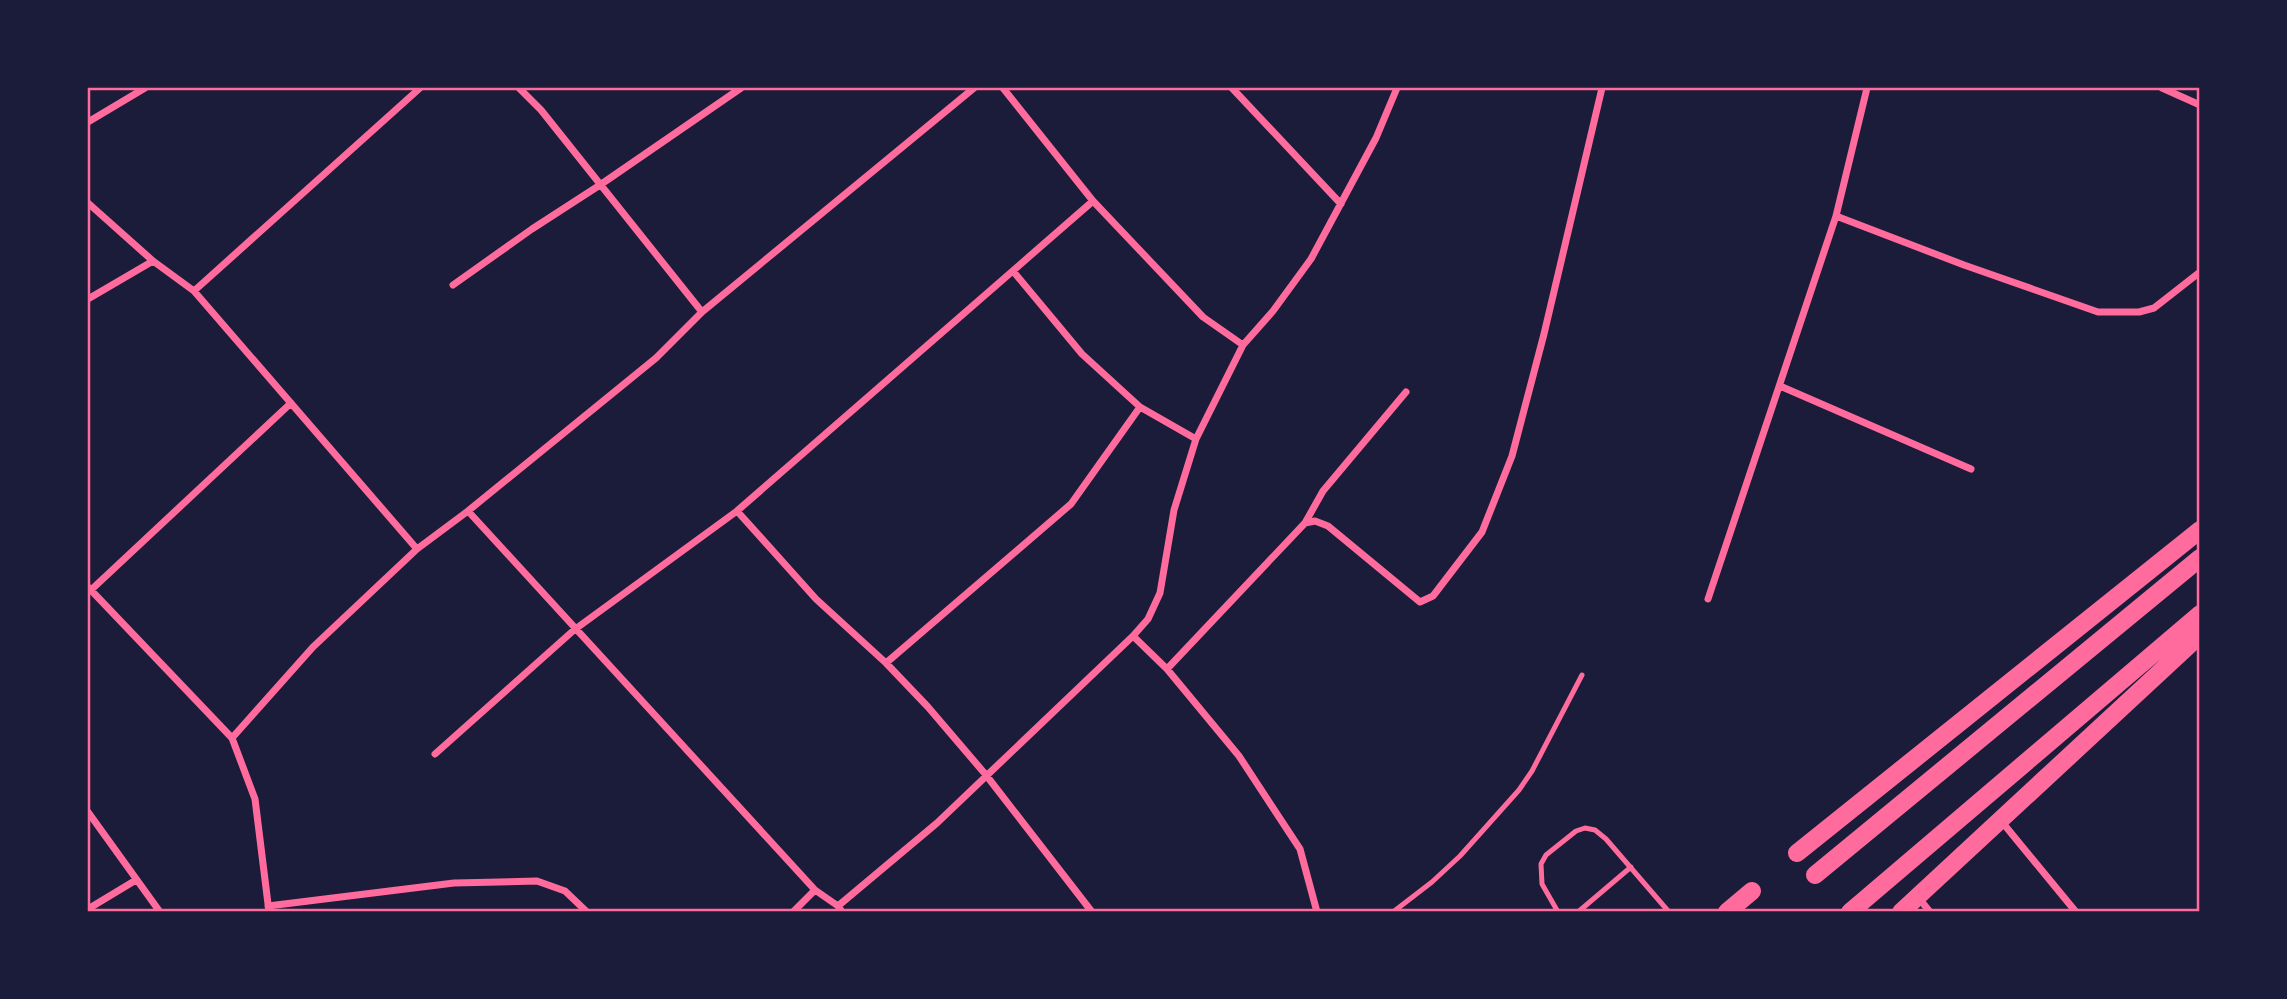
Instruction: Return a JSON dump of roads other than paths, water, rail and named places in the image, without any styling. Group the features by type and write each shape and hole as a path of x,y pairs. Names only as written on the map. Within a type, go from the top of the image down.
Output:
{"highway":[{"path":"1797,853 2200,530"},
{"path":"1815,874 2200,558"},
{"path":"1850,912 2200,614"},
{"path":"1901,912 2200,635"},
{"path":"1727,912 1752,891"}],"street":[{"path":"88,122 145,88"},
{"path":"194,291 420,88"},
{"path":"519,88 541,110 702,312"},
{"path":"453,285 741,88"},
{"path":"232,738 313,647 416,549 468,511 646,366 702,312 974,88"},
{"path":"1003,88 1093,201 1203,317 1243,345"},
{"path":"1231,88 1341,204"},
{"path":"468,511 815,890 840,909 937,823 1148,619 1160,593 1174,510 1196,439 1243,345 1273,311 1311,259 1376,138 1397,88"},
{"path":"1305,523 1315,521 1328,526 1420,602 1433,596 1482,532 1512,456 1544,334 1602,88"},
{"path":"1708,599 1836,216 1867,88"},
{"path":"2162,88 2200,105"},
{"path":"435,754 574,629 737,511 1093,201"},
{"path":"88,203 153,261 194,291 416,549"},
{"path":"1836,216 1977,270 2098,312 2139,312 2154,308 2200,272"},
{"path":"88,299 153,261"},
{"path":"1013,271 1082,354 1140,407 1196,439"},
{"path":"1780,386 1971,469"},
{"path":"1167,669 1305,523 1323,491 1406,393"},
{"path":"290,403 89,589 232,738 256,799 269,909 454,883 537,881 565,891 587,912"},
{"path":"886,663 1071,504 1140,407"},
{"path":"737,511 816,599 886,663 928,707 986,775 1092,912"},
{"path":"1133,636 1167,669 1239,756 1300,849 1317,912"},
{"path":"88,812 160,912"},
{"path":"1999,819 2076,912"},
{"path":"88,909 135,880"},
{"path":"793,912 815,890"},
{"path":"1917,896 1930,912"}],"lane":[{"path":"1393,912 1460,856 1519,790 1532,771 1582,674"},
{"path":"1558,912 1542,884 1541,863 1546,855 1576,831 1585,828 1595,830 1606,839 1670,912"},
{"path":"1578,912 1631,867"}]}
